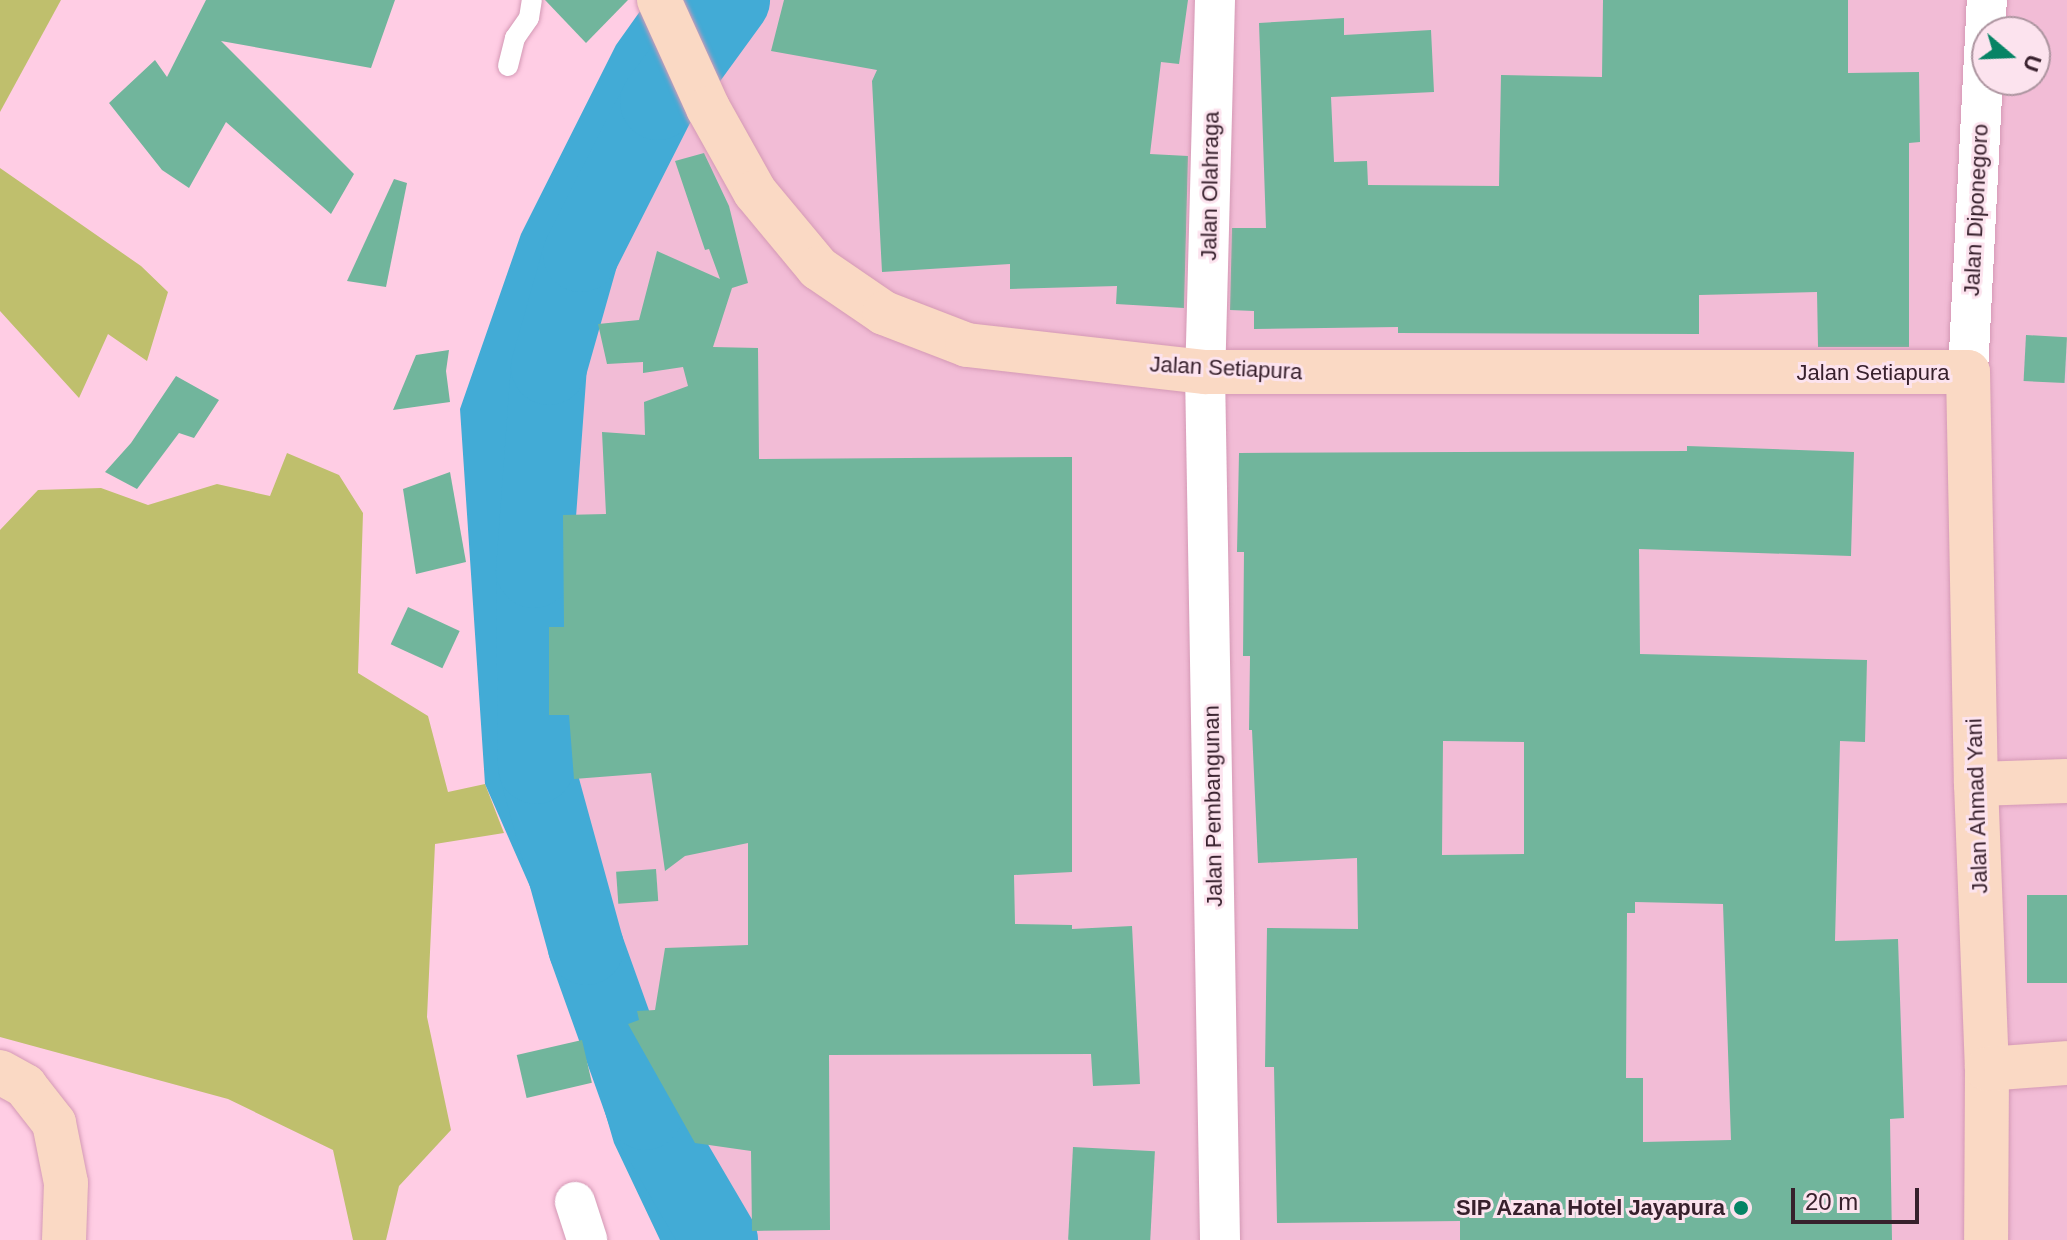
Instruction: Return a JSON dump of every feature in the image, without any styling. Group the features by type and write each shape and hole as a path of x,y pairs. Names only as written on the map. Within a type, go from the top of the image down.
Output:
{"street":[{"name":"Jalan Setiapura","path":"659,0 708,108 755,192 818,268 884,313 967,345 1205,372 1968,372"},
{"name":"Jalan Olahraga","path":"1205,372 1215,0"},
{"name":"Jalan Diponegoro","path":"1968,372 1987,0"},
{"name":"Jalan Pembangunan","path":"1205,372 1220,1240"},
{"name":"Jalan Ahmad Yani","path":"1968,372 1976,784 1987,1069 1986,1240"},
{"path":"1976,784 2067,781"},
{"path":"1987,1069 2067,1063"},
{"path":"0,1072 25,1086 54,1123 66,1183 64,1240"},
{"path":"575,1202 587,1240"}],"lane":[{"path":"508,66 515,38 529,18 532,0"}],"shaded area":[{"path":"0,0 61,0 0,112"},
{"path":"708,0 2067,0 2067,1240 701,1240 646,1138 560,897 532,803 508,668 505,494 562,275 696,16"},
{"path":"0,168 141,266 168,292 147,361 108,334 79,398 0,311"},
{"path":"287,453 339,475 363,513 358,673 428,716 448,792 485,784 504,833 435,844 427,1017 451,1130 399,1186 386,1240 353,1240 333,1150 228,1099 0,1037 0,530 38,490 101,488 148,505 217,484 270,496"}],"water":[{"path":"648,0 708,0 696,16 562,275 505,494 508,668 532,803 560,897 646,1138 701,1240 660,1240 614,1143 557,948 485,784 460,409 521,234 616,45"}],"building":[{"path":"206,0 395,0 371,68 221,41 354,174 331,214 226,122 189,188 162,170 109,103 155,60 167,77"},
{"path":"545,0 628,0 586,43"},
{"path":"784,0 1188,0 1179,64 1161,62 1150,154 1188,156 1184,308 1116,304 1117,286 1010,289 1010,264 882,272 872,81 877,70 771,51"},
{"path":"1603,0 1848,0 1848,73 1919,72 1920,142 1909,143 1909,347 1818,347 1817,292 1699,295 1699,334 1398,333 1398,327 1254,329 1254,311 1230,310 1232,228 1266,228 1259,23 1344,18 1344,35 1431,30 1434,92 1331,97 1334,162 1367,161 1368,185 1499,186 1501,75 1602,77"},
{"path":"704,153 729,206 748,283 732,288 713,347 758,348 759,459 1072,457 1072,872 1014,875 1015,924 1072,925 1072,929 1132,926 1140,1084 1093,1086 1091,1054 829,1055 830,1230 752,1231 751,1151 695,1143 628,1024 639,1020 637,1011 655,1010 665,948 748,945 748,843 685,856 665,871 651,773 574,779 569,715 549,715 549,627 564,627 563,515 606,514 602,432 645,435 644,402 688,386 683,367 643,373 643,362 607,364 598,324 639,320 657,251 720,279 709,249 705,250 675,161"},
{"path":"394,179 407,183 386,287 347,281"},
{"path":"2026,335 2067,337 2065,383 2024,381"},
{"path":"449,350 446,371 450,402 393,410 416,355"},
{"path":"176,376 219,400 194,438 179,433 137,489 105,472 131,443"},
{"path":"1687,446 1854,452 1851,556 1639,549 1640,654 1867,660 1865,742 1840,741 1835,941 1898,939 1904,1118 1890,1119 1892,1240 1460,1240 1460,1221 1277,1223 1274,1067 1265,1067 1267,928 1358,929 1357,858 1258,863 1252,730 1249,730 1250,656 1243,656 1244,552 1237,552 1239,453 1687,451","holes":["1443,741 1524,742 1524,854 1442,855","1635,902 1723,904 1731,1140 1643,1142 1643,1078 1626,1078 1627,913 1635,913"]},
{"path":"450,472 466,562 416,574 403,489"},
{"path":"408,607 460,631 442,668 391,644"},
{"path":"656,869 658,901 618,904 616,872"},
{"path":"2027,895 2067,895 2067,983 2027,983"},
{"path":"582,1040 592,1083 527,1098 517,1055"},
{"path":"1073,1147 1155,1151 1150,1240 1068,1240"}],"waterway":[{"path":"720,1240 645,1112 586,947 536,766 534,570 549,367 581,254 658,102 732,0"}],"place":[{"name":"SIP Azana Hotel Jayapura","path":"1741,1208"}]}
